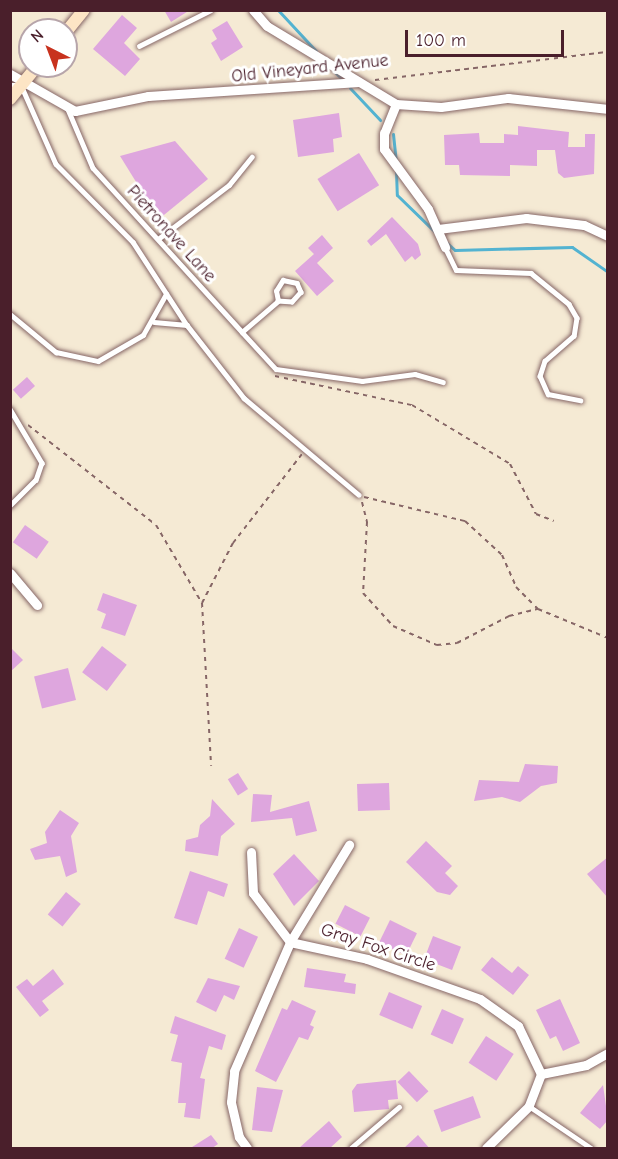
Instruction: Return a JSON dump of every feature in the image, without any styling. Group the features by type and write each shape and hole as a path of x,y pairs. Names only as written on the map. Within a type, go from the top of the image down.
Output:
{"street":[{"path":"253,10 267,26 396,104 441,107 508,98 608,109"},
{"name":"Old Vineyard Avenue","path":"10,75 16,85 75,111 148,96 359,82"},
{"path":"10,99 16,85"},
{"path":"396,104 384,133 384,149 438,229 445,247"},
{"path":"438,229 526,218 584,225 608,237"},
{"path":"10,573 37,605"},
{"path":"247,1149 238,1137 231,1102 234,1071 290,942 349,845"},
{"path":"251,852 253,892 290,942"},
{"name":"Gray Fox Circle","path":"290,942 347,952 480,999 518,1026 541,1074"},
{"path":"486,1149 529,1106 541,1074 586,1065 608,1053"}],"lane":[{"path":"139,46 211,10"},
{"path":"16,85 56,164 133,242 187,325 244,398 302,453 359,495"},
{"name":"Pietronave Lane","path":"67,107 93,168 276,369 362,381 415,374 443,382"},
{"path":"158,239 229,185 252,158"},
{"path":"445,247 456,270 531,273 570,304 577,318 574,336 545,361 540,376 548,394 580,400"},
{"path":"242,332 278,301 292,302 301,292 297,283 283,280 276,291 278,301"},
{"path":"10,314 56,352 77,360 98,361 124,351 154,322 166,294"},
{"path":"154,322 187,325"},
{"path":"10,409 20,422 42,463 36,480 10,506"},
{"path":"529,1106 591,1149"},
{"path":"351,1149 399,1107"}],"path":[{"name":"Old Vineyard Avenue","path":"359,82 608,52"},
{"path":"273,374 281,381 412,405 510,464 536,514 554,521"},
{"path":"20,422 39,430 156,525 201,603 211,766"},
{"path":"201,603 234,543 302,453"},
{"path":"359,495 367,522 363,593 393,626 437,645 458,643 509,616 538,609"},
{"path":"359,495 465,521 502,555 516,587 538,609 608,638"}],"building":[{"path":"164,10 190,10 171,22"},
{"path":"122,15 137,28 124,43 140,59 125,76 93,49"},
{"path":"227,21 243,47 221,61 211,43 217,39 212,30"},
{"path":"339,113 342,137 333,139 334,152 298,157 293,120"},
{"path":"518,126 569,132 568,147 585,147 585,134 595,134 594,174 564,178 558,173 555,150 537,150 537,166 510,165 510,176 460,175 459,165 445,165 444,135 479,133 480,143 504,143 504,134 518,135"},
{"path":"175,141 208,179 159,219 120,156"},
{"path":"359,153 379,185 338,211 317,179"},
{"path":"392,217 418,244 421,255 415,260 412,256 405,262 386,234 371,246 367,241"},
{"path":"322,235 333,248 317,263 334,281 317,296 295,271 314,254 308,248"},
{"path":"27,377 35,386 21,399 13,390"},
{"path":"25,525 49,542 37,559 13,542"},
{"path":"103,593 137,605 125,636 101,628 106,614 97,610"},
{"path":"102,646 127,665 107,691 82,672"},
{"path":"10,647 23,660 10,672"},
{"path":"68,668 76,700 42,708 34,676"},
{"path":"525,764 558,766 557,783 541,786 520,802 502,797 474,801 479,780 519,782"},
{"path":"238,773 248,789 238,795 228,779"},
{"path":"389,783 390,810 358,811 357,784"},
{"path":"253,794 272,795 270,812 309,801 317,831 296,836 292,818 251,822"},
{"path":"212,799 235,824 221,836 218,856 185,851 186,840 198,837 200,825 210,816"},
{"path":"60,810 79,823 71,836 77,872 66,877 60,856 35,860 30,849 47,843 45,832"},
{"path":"426,841 452,866 445,873 458,886 450,895 437,892 406,862"},
{"path":"294,854 319,881 294,906 273,874"},
{"path":"608,857 608,898 587,874"},
{"path":"190,871 228,884 224,897 208,891 197,925 174,918"},
{"path":"66,892 81,904 63,926 48,915"},
{"path":"345,905 370,918 360,936 335,924"},
{"path":"390,920 417,933 406,956 379,942"},
{"path":"239,928 258,937 244,968 225,959"},
{"path":"433,936 461,947 452,970 424,959"},
{"path":"492,957 512,973 518,966 529,975 513,995 481,970"},
{"path":"307,968 346,974 344,982 356,984 355,994 304,987"},
{"path":"53,969 64,984 42,1001 49,1010 40,1017 16,987 27,979 33,986"},
{"path":"208,978 240,986 234,1000 224,995 216,1012 196,1002"},
{"path":"389,992 422,1006 412,1029 379,1015"},
{"path":"560,999 580,1043 563,1051 556,1036 550,1039 536,1010"},
{"path":"292,1000 316,1011 310,1025 314,1027 308,1040 299,1037 276,1082 255,1071 282,1008 287,1010"},
{"path":"442,1009 464,1019 453,1044 431,1035"},
{"path":"175,1016 226,1035 222,1050 209,1046 200,1078 205,1079 200,1119 184,1117 186,1103 178,1103 182,1063 171,1061 178,1035 170,1033"},
{"path":"486,1036 514,1054 496,1081 469,1063"},
{"path":"409,1071 428,1091 417,1102 397,1082"},
{"path":"396,1080 398,1099 388,1100 389,1109 354,1112 352,1091 357,1084"},
{"path":"603,1085 608,1120 600,1129 580,1113"},
{"path":"257,1087 283,1090 272,1132 252,1130"},
{"path":"473,1096 481,1118 441,1132 434,1110"},
{"path":"329,1121 342,1137 329,1149 298,1149"},
{"path":"211,1135 218,1144 211,1149 189,1149"},
{"path":"418,1135 430,1149 403,1149"}],"waterway":[{"path":"278,10 316,51"},
{"path":"334,71 341,78"},
{"path":"350,88 380,120"},
{"path":"393,134 396,161"},
{"path":"396,171 397,195 435,232"},
{"path":"446,242 455,250 572,247 608,272"}]}
